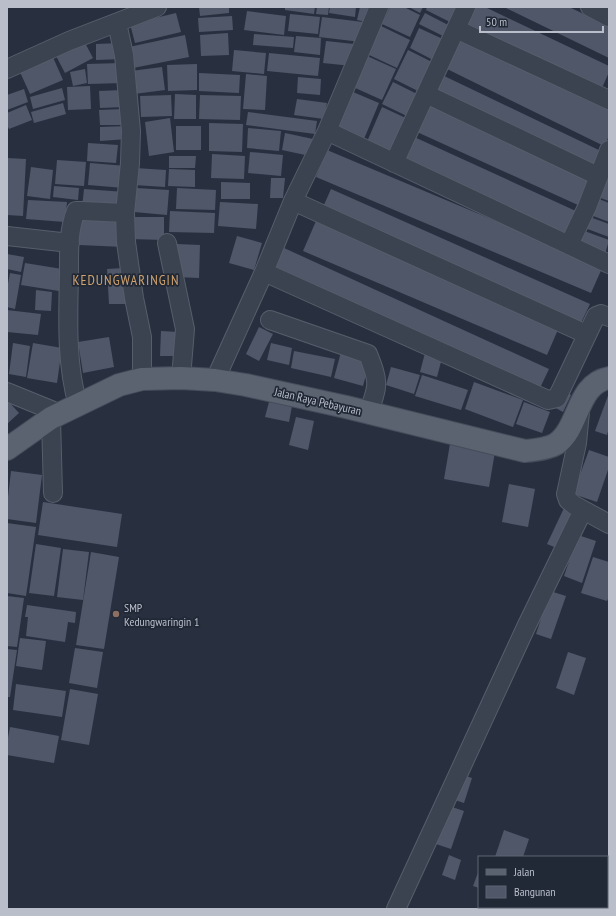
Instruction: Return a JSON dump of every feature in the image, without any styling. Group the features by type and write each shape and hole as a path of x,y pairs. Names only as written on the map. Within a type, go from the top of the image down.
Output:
{"main road":[{"name":"Jalan Raya Pebayuran","path":"7,449 64,412 119,385 142,379 181,378 215,380 298,396 525,451 540,449 556,444 569,430 581,402 598,382 609,378"}],"street":[{"path":"7,69 69,41 157,7"},
{"path":"215,380 264,272 293,201 327,131 379,7"},
{"path":"394,163 466,7"},
{"path":"590,7 609,17"},
{"path":"117,23 124,55 131,131 130,163 125,213 126,242 142,337 142,379"},
{"path":"456,29 609,100"},
{"path":"426,94 598,176"},
{"path":"327,131 609,264"},
{"path":"569,245 609,150"},
{"path":"293,201 586,334"},
{"path":"53,493 64,412 73,386 68,296 70,243 74,218 76,211 83,210 125,213"},
{"path":"7,236 70,243"},
{"path":"167,244 185,330 181,378"},
{"path":"264,272 548,400 557,398 586,334 596,316 601,314 609,317"},
{"path":"270,320 368,354 376,376 376,392 368,413"},
{"path":"7,392 64,412"},
{"path":"581,402 577,443 566,494 568,500 609,524"},
{"path":"396,909 523,634 583,510"}],"building":[{"path":"199,7 229,7 229,13 200,16"},
{"path":"285,7 315,7 314,14 285,10"},
{"path":"317,7 329,7 328,15 316,14"},
{"path":"330,7 356,7 355,17 329,13"},
{"path":"360,7 374,9 371,23 357,20"},
{"path":"390,7 404,7 420,15 410,37 382,24"},
{"path":"409,7 423,7 420,13"},
{"path":"427,7 457,7 452,23 426,10"},
{"path":"471,7 485,7 609,66 609,72 602,88 463,22"},
{"path":"504,7 569,7 609,26 609,58"},
{"path":"247,11 286,16 284,35 244,30"},
{"path":"176,13 181,32 135,43 130,24"},
{"path":"425,13 450,26 445,37 419,24"},
{"path":"290,14 320,17 318,34 288,31"},
{"path":"232,16 233,30 199,32 198,18"},
{"path":"322,17 363,22 361,42 319,37"},
{"path":"381,26 410,40 397,68 367,54"},
{"path":"419,28 445,40 435,61 410,48"},
{"path":"228,33 229,55 201,56 200,35"},
{"path":"254,34 294,37 293,48 253,45"},
{"path":"185,35 189,57 133,68 129,47"},
{"path":"458,35 609,109 609,136 604,146 443,67"},
{"path":"296,36 321,38 320,55 294,52"},
{"path":"83,39 93,58 65,73 55,54"},
{"path":"326,41 354,44 352,66 323,63"},
{"path":"121,43 122,59 96,60 96,44"},
{"path":"234,50 266,53 264,74 232,71"},
{"path":"408,50 436,64 422,93 394,79"},
{"path":"269,53 320,58 318,76 267,71"},
{"path":"52,55 63,80 30,94 19,70"},
{"path":"367,56 396,69 382,100 353,87"},
{"path":"121,63 123,83 88,84 87,64"},
{"path":"197,64 197,90 168,91 167,65"},
{"path":"162,67 165,90 134,94 131,71"},
{"path":"85,69 87,83 73,86 70,72"},
{"path":"199,73 240,75 239,93 199,91"},
{"path":"246,74 267,76 265,110 243,109"},
{"path":"440,74 603,152 595,169 432,92"},
{"path":"298,77 321,79 320,95 297,93"},
{"path":"393,82 421,96 411,118 382,104"},
{"path":"90,86 91,109 68,110 67,87"},
{"path":"62,88 65,100 33,109 30,97"},
{"path":"24,89 28,102 7,110 7,95"},
{"path":"123,90 124,107 100,108 99,91"},
{"path":"353,92 379,103 364,139 338,128"},
{"path":"175,94 196,95 196,119 174,119"},
{"path":"171,95 172,116 141,117 140,96"},
{"path":"200,95 241,96 240,120 199,119"},
{"path":"297,99 327,103 324,119 294,115"},
{"path":"63,103 66,114 34,123 31,112"},
{"path":"26,105 32,120 9,129 7,125 7,113"},
{"path":"429,106 591,179 578,205 417,132"},
{"path":"382,107 410,120 394,156 366,144"},
{"path":"125,109 125,125 100,125 99,110"},
{"path":"248,112 317,121 315,134 246,125"},
{"path":"170,118 174,152 149,156 145,122"},
{"path":"209,123 243,124 242,152 209,151"},
{"path":"127,126 128,139 100,141 100,127"},
{"path":"176,126 201,126 201,150 176,150"},
{"path":"248,128 281,131 279,151 247,148"},
{"path":"285,133 313,139 310,156 282,150"},
{"path":"412,136 578,212 566,237 401,161"},
{"path":"88,143 118,145 116,163 87,161"},
{"path":"327,150 603,266 591,293 316,177"},
{"path":"250,152 283,155 281,176 248,173"},
{"path":"212,154 245,156 244,179 211,178"},
{"path":"169,156 196,156 195,168 169,168"},
{"path":"7,158 26,159 23,216 7,215"},
{"path":"57,160 86,162 84,186 55,184"},
{"path":"90,163 126,166 124,188 88,185"},
{"path":"31,167 53,170 50,199 27,196"},
{"path":"135,168 166,170 165,187 134,185"},
{"path":"169,169 195,170 195,187 168,186"},
{"path":"604,175 609,177 609,201 595,196"},
{"path":"271,178 285,178 283,198 270,198"},
{"path":"221,182 250,183 250,199 221,199"},
{"path":"54,186 79,188 78,200 53,197"},
{"path":"136,188 169,190 167,215 134,212"},
{"path":"177,188 216,190 215,210 176,209"},
{"path":"84,189 125,192 124,212 82,208"},
{"path":"331,189 590,304 581,323 323,207"},
{"path":"594,197 609,203 609,222 588,214"},
{"path":"28,200 67,202 65,222 26,219"},
{"path":"220,202 258,204 256,229 218,226"},
{"path":"170,211 215,213 214,233 169,232"},
{"path":"80,214 125,217 124,247 79,245"},
{"path":"587,216 609,224 609,237 582,227"},
{"path":"131,217 164,217 164,240 130,239"},
{"path":"316,221 560,325 547,355 303,251"},
{"path":"579,229 609,240 604,258 573,245"},
{"path":"237,236 262,243 254,270 229,263"},
{"path":"177,244 200,245 199,278 176,277"},
{"path":"284,248 549,369 540,388 276,267"},
{"path":"7,254 24,257 21,272 7,269"},
{"path":"25,263 62,269 59,291 21,285"},
{"path":"124,268 126,304 109,304 107,269"},
{"path":"10,273 21,275 15,309 7,307 7,289"},
{"path":"36,290 52,292 51,311 35,310"},
{"path":"7,310 41,314 38,335 7,332"},
{"path":"259,327 273,334 259,361 246,354"},
{"path":"161,331 179,332 178,356 160,356"},
{"path":"109,337 114,367 83,373 78,342"},
{"path":"13,343 30,346 26,377 9,374"},
{"path":"33,343 62,348 57,383 27,378"},
{"path":"271,343 292,348 289,365 267,360"},
{"path":"294,351 335,359 331,377 291,368"},
{"path":"341,352 370,360 363,386 334,378"},
{"path":"425,353 442,358 437,377 420,372"},
{"path":"391,367 420,375 414,394 386,385"},
{"path":"422,375 468,390 461,410 415,396"},
{"path":"474,382 523,400 513,427 465,409"},
{"path":"562,390 571,395 563,412 554,407"},
{"path":"609,393 609,428 607,435 595,431"},
{"path":"8,401 19,413 7,424 7,402"},
{"path":"269,402 292,406 289,422 265,417"},
{"path":"524,402 550,412 542,433 516,424"},
{"path":"296,417 314,421 308,450 289,445"},
{"path":"451,438 496,446 489,487 444,479"},
{"path":"589,450 609,457 609,467 597,502 573,494"},
{"path":"11,471 42,475 36,523 7,519"},
{"path":"509,484 535,489 528,527 502,522"},
{"path":"43,502 122,514 117,547 38,535"},
{"path":"564,508 576,513 559,549 547,544"},
{"path":"7,523 36,527 26,596 7,593"},
{"path":"578,535 596,541 582,583 564,576"},
{"path":"36,544 61,548 54,596 29,593"},
{"path":"63,549 89,552 83,600 57,597"},
{"path":"91,552 119,557 104,649 76,645"},
{"path":"593,557 609,562 609,597 607,601 581,593"},
{"path":"550,591 566,596 551,639 536,634"},
{"path":"7,596 24,598 17,647 7,646"},
{"path":"27,605 76,612 75,623 68,622 65,642 26,636 28,617 25,617"},
{"path":"20,638 46,641 42,670 16,666"},
{"path":"75,648 103,652 97,688 69,683"},
{"path":"7,649 17,650 10,697 7,697"},
{"path":"568,652 586,658 574,695 556,688"},
{"path":"16,684 66,691 62,717 13,710"},
{"path":"70,689 98,694 89,745 61,740"},
{"path":"10,727 59,736 54,763 7,755 7,743"},
{"path":"460,774 472,778 464,803 452,799"},
{"path":"446,805 464,811 451,849 433,843"},
{"path":"504,830 529,839 523,856 495,856"},
{"path":"449,855 461,860 455,880 442,875"},
{"path":"478,873 478,888 473,886"}],"place":[{"name":"SMP Kedungwaringin 1","path":"116,614"}],"district":[{"name":"KEDUNGWARINGIN","path":"126,280"}]}
